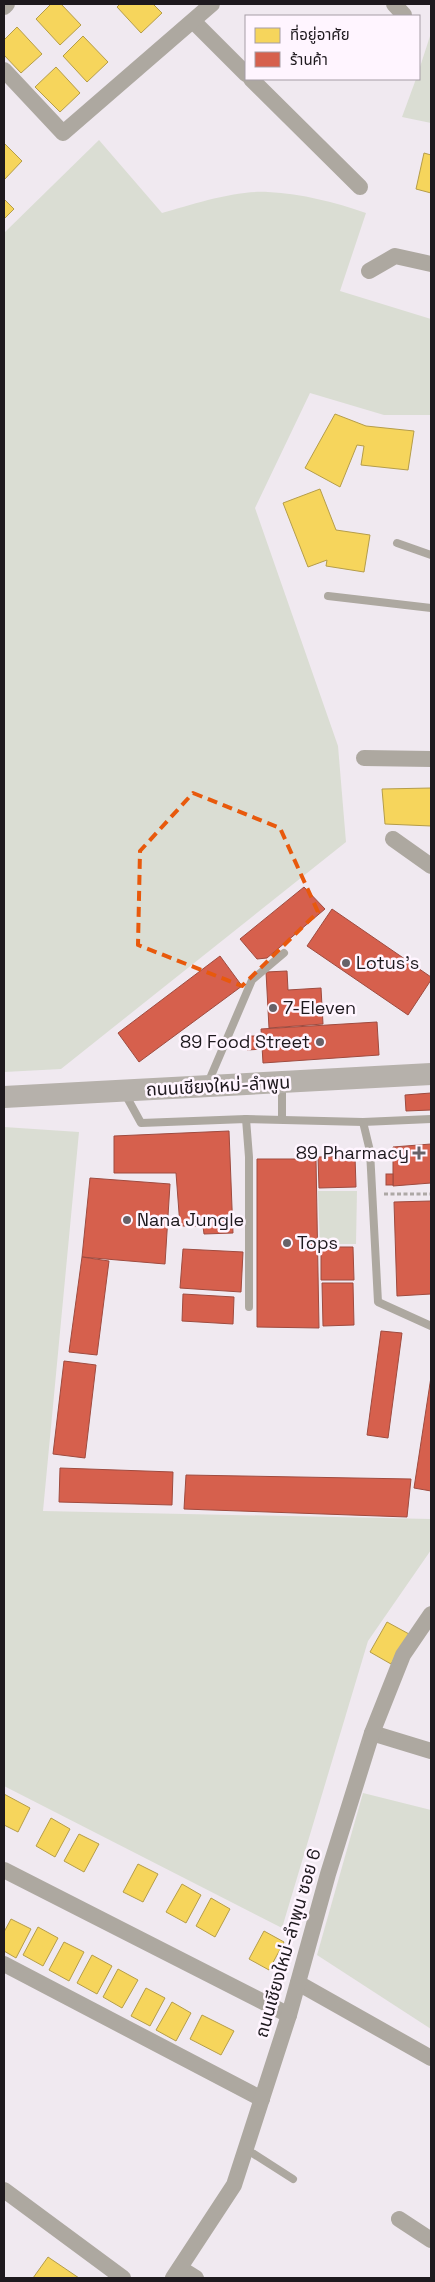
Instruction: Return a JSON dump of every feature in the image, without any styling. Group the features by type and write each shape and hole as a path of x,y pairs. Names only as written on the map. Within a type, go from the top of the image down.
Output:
{"main road":[{"name":"ถนนเชียงใหม่-ลำพูน","path":"4,1097 431,1074"}],"street":[{"path":"4,7 7,4"},
{"path":"4,70 63,133 194,22 212,4"},
{"path":"194,22 245,73"},
{"path":"252,80 360,187"},
{"path":"369,271 395,256 431,264"},
{"path":"364,758 431,759"},
{"path":"393,839 431,866"},
{"name":"ถนนเชียงใหม่-ลำพูน ซอย 6","path":"176,2273 234,2185 289,2015 328,1874 372,1733 403,1655 431,1614"},
{"path":"372,1733 431,1750"},
{"path":"4,1870 289,2015"},
{"path":"4,1964 262,2099"},
{"path":"298,1983 431,2058"},
{"path":"4,2190 123,2278"},
{"path":"399,2219 431,2240"},
{"path":"176,2273 196,2278"}],"lane":[{"path":"397,543 431,555"},
{"path":"328,596 431,608"},
{"path":"208,1085 252,980 284,953"},
{"path":"282,1082 282,1119"},
{"path":"124,1091 141,1123 246,1119 363,1122 431,1119"},
{"path":"246,1119 249,1157 249,1308"},
{"path":"363,1122 370,1151 378,1302 429,1326"},
{"path":"246,2149 293,2180"}],"path":[{"path":"372,1195 431,1194"}],"highlighted area":[{"path":"193,793 280,828 318,912 242,986 138,945 140,851"}],"shaded area":[{"path":"431,33 431,123 402,117 416,80 420,80 420,67"},
{"path":"99,140 162,213 215,198 242,193 268,192 330,202 366,213 340,291 431,319 431,415 384,415 310,393 255,508 338,746 346,842 61,1069 4,1072 4,233"},
{"path":"4,1127 79,1132 43,1511 431,1519 431,1550 368,1641 282,1928 4,1786"},
{"path":"318,1191 357,1191 356,1244 320,1244"},
{"path":"363,1793 431,1810 431,2029 317,1955"}],"building: ที่อยู่อาศัย":[{"path":"51,4 61,4 81,25 60,45 36,19"},
{"path":"120,4 153,4 162,13 141,33 117,7"},
{"path":"17,27 42,54 21,73 4,55 4,40"},
{"path":"83,36 108,62 87,82 63,56"},
{"path":"56,67 80,93 60,112 35,87"},
{"path":"4,143 22,161 4,180"},
{"path":"424,153 431,155 431,193 416,189"},
{"path":"4,199 14,209 4,219"},
{"path":"335,414 366,426 414,431 408,470 361,465 364,446 357,445 340,487 305,468"},
{"path":"320,489 336,530 370,535 364,572 326,566 327,560 308,567 283,503"},
{"path":"431,788 431,826 385,824 382,789"},
{"path":"387,1622 409,1634 391,1664 370,1652"},
{"path":"4,1794 30,1808 18,1832 4,1825"},
{"path":"51,1818 70,1829 55,1857 36,1846"},
{"path":"79,1834 99,1844 84,1872 64,1861"},
{"path":"138,1864 158,1874 143,1902 123,1892"},
{"path":"182,1884 201,1895 186,1923 166,1912"},
{"path":"211,1898 230,1909 215,1937 196,1926"},
{"path":"11,1919 31,1929 16,1958 4,1951 4,1932"},
{"path":"38,1927 58,1938 43,1966 23,1955"},
{"path":"264,1931 284,1942 269,1970 249,1959"},
{"path":"64,1942 84,1952 69,1981 49,1970"},
{"path":"92,1955 112,1966 97,1994 77,1983"},
{"path":"118,1969 138,1980 122,2008 103,1997"},
{"path":"146,1988 165,1998 150,2026 131,2016"},
{"path":"172,2002 191,2013 176,2041 156,2030"},
{"path":"202,2015 234,2031 221,2055 190,2039"},
{"path":"48,2257 79,2278 33,2278"}],"building: ร้านค้า":[{"path":"304,887 325,909 267,958 257,959 240,939"},
{"path":"332,909 431,977 431,980 408,1015 307,946"},
{"path":"220,956 242,986 139,1062 118,1033"},
{"path":"287,971 288,990 321,988 323,1024 269,1028 266,972"},
{"name":"89 Food Street","path":"377,1022 379,1055 263,1063 261,1029"},
{"path":"247,1036 264,1036 264,1049 247,1050"},
{"path":"431,1093 431,1110 406,1111 405,1095"},
{"path":"229,1131 233,1233 204,1234 203,1226 180,1226 176,1173 114,1173 114,1136"},
{"path":"431,1144 431,1183 393,1186 393,1147"},
{"path":"355,1156 356,1187 319,1188 318,1157"},
{"name":"Tops","path":"257,1159 316,1159 319,1328 257,1327"},
{"path":"386,1174 393,1174 393,1185 386,1185"},
{"name":"Nana Jungle","path":"90,1178 170,1184 165,1264 82,1257"},
{"path":"431,1201 431,1294 397,1296 394,1202"},
{"path":"321,1247 353,1247 354,1280 321,1280"},
{"path":"183,1249 243,1252 241,1292 180,1288"},
{"path":"82,1257 109,1261 97,1355 69,1352"},
{"path":"322,1283 353,1283 354,1325 323,1326"},
{"path":"183,1294 234,1297 233,1324 182,1321"},
{"path":"381,1331 402,1333 388,1438 367,1435"},
{"path":"64,1361 96,1365 85,1458 53,1454"},
{"path":"431,1377 431,1491 414,1488"},
{"path":"60,1468 173,1472 172,1505 59,1502"},
{"path":"186,1475 411,1479 407,1517 184,1509"}],"place":[{"name":"Lotus's","path":"346,963"},
{"name":"7-Eleven","path":"273,1008"},
{"name":"89 Food Street","path":"320,1042"},
{"name":"89 Pharmacy","path":"419,1153"},
{"name":"Nana Jungle","path":"127,1220"},
{"name":"Tops","path":"287,1243"}]}
